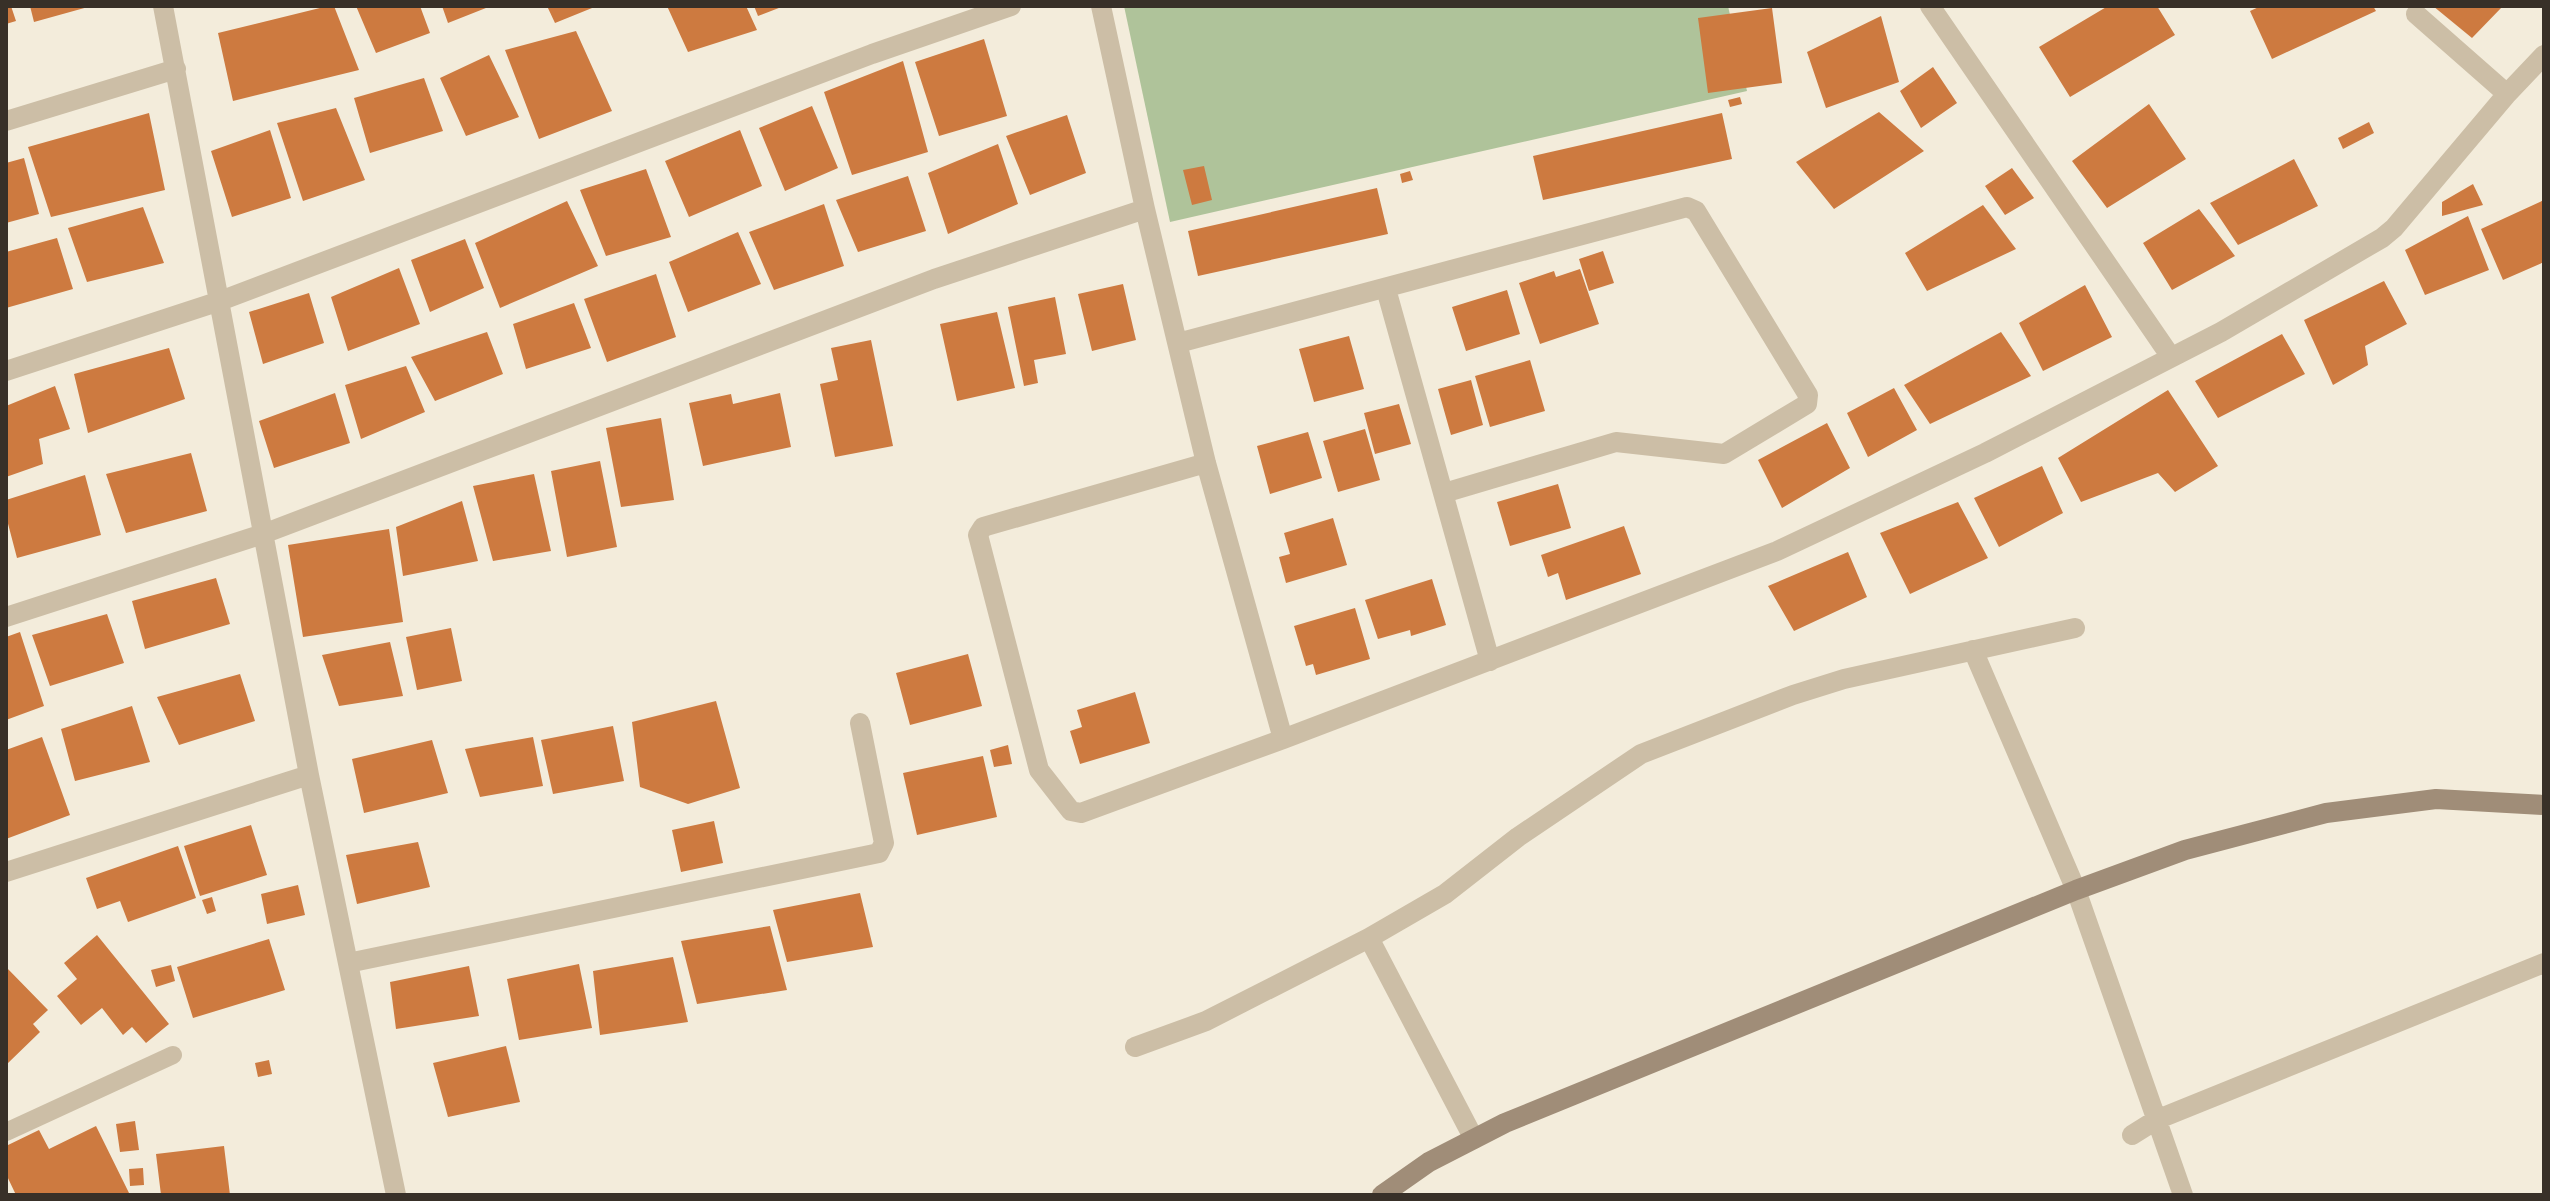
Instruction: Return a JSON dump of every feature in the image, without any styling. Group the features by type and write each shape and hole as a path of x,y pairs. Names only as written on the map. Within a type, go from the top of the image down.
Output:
{"street":[{"path":"163,6 309,775 396,1195"},
{"path":"6,371 220,301 872,54 1011,6"},
{"path":"1101,6 1145,209 1206,463 1283,739"},
{"path":"1930,6 2171,357"},
{"path":"2416,14 2507,94"},
{"path":"1206,463 983,527 978,535 1039,770 1071,811 1081,813 1283,739 1777,551 1985,453 2221,332 2394,228 2507,94 2544,55"},
{"path":"6,121 176,69"},
{"path":"1178,343 1687,207 1696,211 1808,395 1807,404 1724,454 1616,442 1444,493"},
{"path":"6,617 263,534 934,279 1145,209"},
{"path":"1386,289 1490,661"},
{"path":"1135,1047 1206,1021 1369,938 1445,894 1518,837 1641,754 1682,736 1844,679 2075,628"},
{"path":"1973,650 2076,890 2183,1195"},
{"path":"348,963 879,853 884,843 860,723"},
{"path":"6,872 309,775"},
{"path":"1382,1195 1429,1162 1505,1123 2076,890 2185,850 2326,813 2436,799 2544,805"},
{"path":"1369,938 1474,1139"},
{"path":"2132,1135 2156,1120 2544,963"}],"lane":[{"path":"6,1132 173,1055"}],"green space":[{"path":"1124,6 1728,6 1747,91 1170,222"}],"building":[{"path":"6,6 11,6 16,21 6,24"},
{"path":"30,6 87,6 88,7 34,22"},
{"path":"334,6 359,70 233,101 218,33"},
{"path":"356,6 420,6 430,33 376,53"},
{"path":"442,6 491,6 448,23"},
{"path":"547,6 597,6 555,23"},
{"path":"667,6 746,6 757,30 688,52"},
{"path":"754,6 784,6 758,16"},
{"path":"2108,6 2157,6 2175,35 2070,97 2039,47"},
{"path":"2261,6 2373,6 2376,11 2272,59 2250,11"},
{"path":"2433,6 2503,6 2472,38"},
{"path":"1772,8 1782,83 1708,93 1698,18"},
{"path":"1881,16 1899,82 1826,108 1807,52"},
{"path":"576,31 612,111 539,139 505,50"},
{"path":"984,39 1007,116 939,136 915,62"},
{"path":"489,55 519,117 466,136 440,78"},
{"path":"903,61 928,152 852,175 824,92"},
{"path":"1933,67 1957,103 1921,128 1900,91"},
{"path":"424,78 443,131 370,153 354,98"},
{"path":"1740,97 1742,104 1730,107 1728,100"},
{"path":"2149,104 2186,159 2107,208 2072,161"},
{"path":"812,106 838,168 785,191 759,128"},
{"path":"336,108 365,180 303,201 277,123"},
{"path":"1879,112 1924,151 1834,209 1796,162"},
{"path":"149,113 165,190 51,217 28,147"},
{"path":"1722,113 1732,159 1543,200 1533,156"},
{"path":"1067,115 1086,173 1030,195 1006,136"},
{"path":"2369,122 2374,133 2343,149 2338,138"},
{"path":"270,130 291,198 232,217 211,151"},
{"path":"740,130 762,186 689,217 665,161"},
{"path":"998,144 1018,204 948,234 928,173"},
{"path":"24,158 39,214 6,223 6,163"},
{"path":"2294,159 2318,206 2238,245 2210,203"},
{"path":"1204,166 1212,200 1192,205 1183,170"},
{"path":"2012,168 2034,198 2005,215 1985,186"},
{"path":"646,169 671,237 606,256 580,190"},
{"path":"1410,171 1413,180 1402,183 1400,174"},
{"path":"908,176 926,231 858,252 836,200"},
{"path":"2473,184 2483,205 2442,216 2442,202"},
{"path":"1377,188 1388,234 1198,276 1188,231"},
{"path":"2544,200 2544,262 2503,280 2481,229"},
{"path":"567,201 598,266 500,308 475,243"},
{"path":"824,204 844,266 774,290 749,232"},
{"path":"1983,205 2016,249 1927,291 1905,253"},
{"path":"143,207 164,263 87,282 68,228"},
{"path":"2199,209 2235,256 2172,290 2143,243"},
{"path":"2468,216 2489,270 2425,295 2405,250"},
{"path":"738,232 761,284 688,312 669,262"},
{"path":"57,238 73,289 6,308 6,252"},
{"path":"465,239 484,288 430,312 411,260"},
{"path":"1603,251 1614,283 1589,291 1579,259"},
{"path":"399,268 420,324 348,351 331,297"},
{"path":"1580,269 1599,324 1540,344 1519,283 1554,271 1556,277"},
{"path":"656,274 676,337 607,362 584,299"},
{"path":"2384,281 2407,324 2365,346 2368,365 2333,385 2304,320"},
{"path":"1123,284 1136,340 1092,351 1078,294"},
{"path":"2085,285 2112,337 2043,371 2019,323"},
{"path":"1507,290 1520,334 1466,351 1452,307"},
{"path":"309,293 324,343 263,364 249,312"},
{"path":"1055,297 1066,354 1034,360 1038,383 1024,386 1008,307"},
{"path":"574,303 591,348 526,369 513,324"},
{"path":"997,312 1015,388 957,401 940,324"},
{"path":"487,332 503,374 435,401 411,357"},
{"path":"2001,332 2031,376 1930,424 1904,385"},
{"path":"2282,334 2305,374 2218,418 2195,381"},
{"path":"1349,336 1364,389 1314,402 1299,349"},
{"path":"871,340 893,446 835,457 820,384 838,380 831,348"},
{"path":"169,348 185,399 88,433 74,374"},
{"path":"1530,360 1545,411 1490,427 1475,376"},
{"path":"406,366 425,412 361,439 345,385"},
{"path":"1471,380 1483,425 1451,435 1438,389"},
{"path":"55,386 70,429 39,439 43,464 6,477 6,406"},
{"path":"1894,388 1917,430 1868,457 1847,413"},
{"path":"2168,390 2218,466 2175,492 2158,473 2081,502 2058,458"},
{"path":"335,393 350,443 274,468 259,421"},
{"path":"780,393 791,447 703,466 689,403 731,394 733,404"},
{"path":"1399,404 1411,444 1375,454 1364,413"},
{"path":"661,418 674,500 621,507 606,428"},
{"path":"1827,423 1850,468 1782,508 1758,460"},
{"path":"1365,429 1380,480 1338,492 1323,441"},
{"path":"1308,432 1322,478 1270,494 1257,446"},
{"path":"191,453 207,511 126,533 106,474"},
{"path":"600,461 617,547 567,557 551,471"},
{"path":"2042,466 2063,513 1999,547 1974,498"},
{"path":"534,474 551,551 493,561 473,486"},
{"path":"85,475 101,535 17,558 6,516 6,500"},
{"path":"1558,484 1571,528 1510,546 1497,502"},
{"path":"462,501 478,561 403,576 396,527"},
{"path":"1958,502 1988,558 1910,594 1880,533"},
{"path":"1333,518 1347,565 1286,583 1279,557 1290,554 1284,533"},
{"path":"1624,526 1641,574 1566,600 1558,573 1548,577 1541,555"},
{"path":"389,529 403,622 303,637 288,545"},
{"path":"1848,552 1867,597 1794,631 1768,586"},
{"path":"216,578 230,624 145,649 132,601"},
{"path":"1432,579 1446,625 1411,636 1410,630 1378,639 1365,600"},
{"path":"1355,608 1370,659 1316,675 1313,664 1306,666 1294,626"},
{"path":"107,614 124,663 50,686 32,635"},
{"path":"451,628 462,681 417,690 406,637"},
{"path":"20,632 44,706 6,720 6,637"},
{"path":"390,642 403,696 339,706 322,655"},
{"path":"968,654 982,706 910,725 896,673"},
{"path":"240,674 255,721 179,745 157,697"},
{"path":"1135,692 1150,743 1080,764 1070,731 1082,727 1077,710"},
{"path":"716,701 740,788 688,804 640,787 632,722"},
{"path":"132,706 150,762 75,781 61,729"},
{"path":"613,726 624,781 553,794 541,740"},
{"path":"42,737 70,815 6,839 6,750"},
{"path":"533,737 543,786 480,797 465,749"},
{"path":"432,740 448,793 364,813 352,759"},
{"path":"1008,745 1012,764 994,767 990,750"},
{"path":"983,756 997,817 917,835 903,773"},
{"path":"714,821 723,863 681,872 672,830"},
{"path":"251,825 267,875 200,896 184,846"},
{"path":"418,842 430,887 357,904 346,855"},
{"path":"178,846 196,898 128,922 120,901 97,909 86,878"},
{"path":"298,885 305,915 267,924 261,894"},
{"path":"860,893 873,947 787,962 773,910"},
{"path":"212,897 216,911 207,914 202,900"},
{"path":"770,926 787,990 697,1004 681,941"},
{"path":"97,935 169,1024 146,1043 132,1027 123,1035 102,1008 81,1025 57,996 77,979 64,963"},
{"path":"269,939 285,990 193,1018 177,967"},
{"path":"673,957 688,1022 600,1035 593,971"},
{"path":"579,964 592,1028 519,1040 507,979"},
{"path":"171,965 175,981 156,987 151,970"},
{"path":"469,966 479,1016 396,1029 390,982"},
{"path":"6,967 48,1010 33,1024 40,1032 6,1065"},
{"path":"506,1046 520,1102 448,1117 433,1063"},
{"path":"269,1060 272,1074 258,1077 255,1063"},
{"path":"135,1121 139,1150 120,1152 116,1124"},
{"path":"96,1126 130,1195 16,1195 6,1174 6,1146 39,1130 49,1149"},
{"path":"224,1146 230,1195 161,1195 156,1154"},
{"path":"143,1168 144,1185 130,1186 129,1169"}]}
